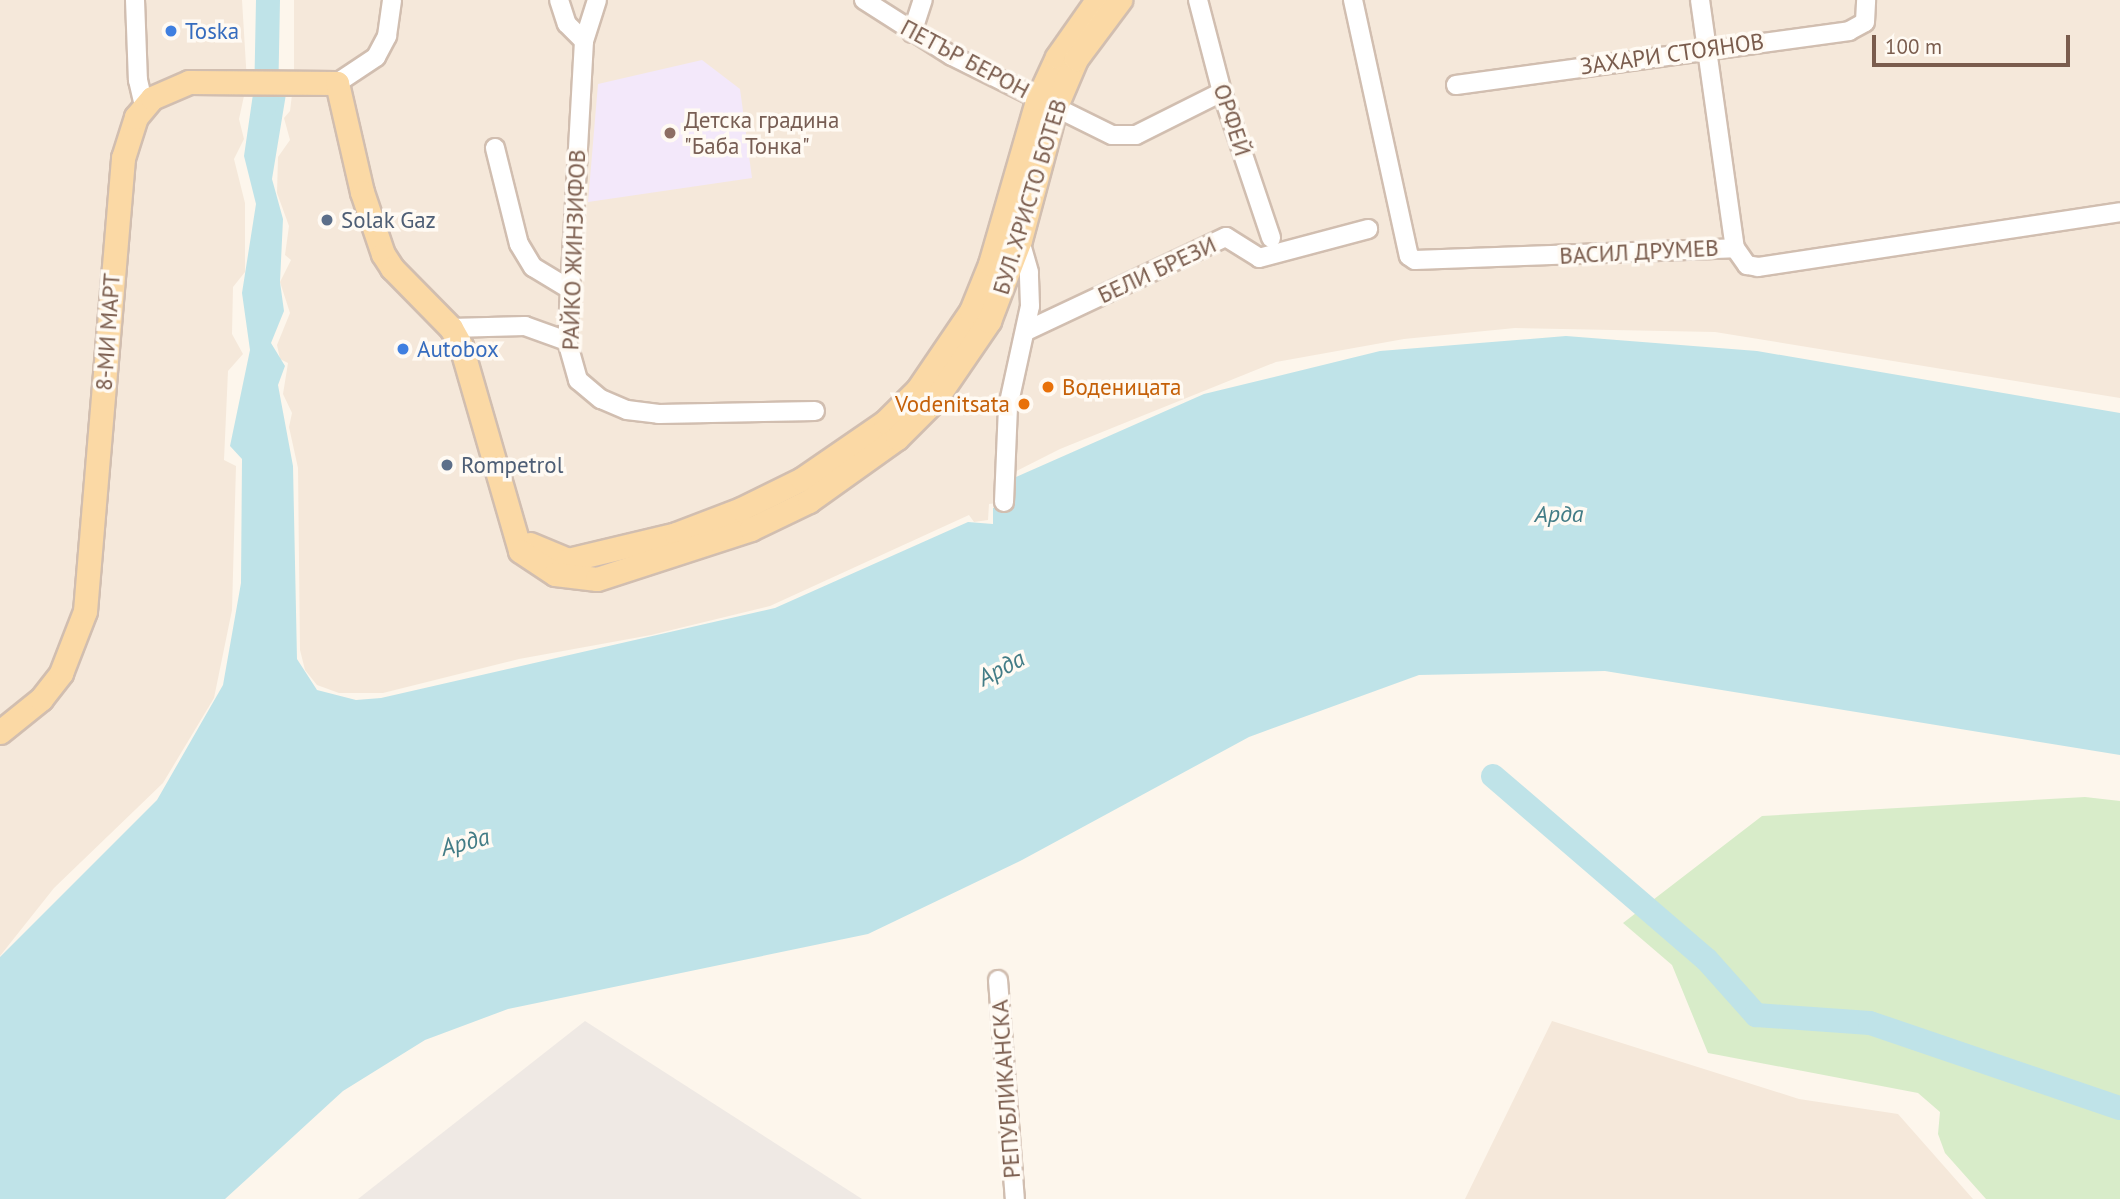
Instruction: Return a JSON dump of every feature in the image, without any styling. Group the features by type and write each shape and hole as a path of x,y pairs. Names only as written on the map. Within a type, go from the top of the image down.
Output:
{"main road":[{"name":"БУЛ. ХРИСТО БОТЕВ","path":"326,83 383,254 392,268 452,328 470,369 520,551 555,574 597,579 751,529 809,501 897,438 935,400 989,321 1020,240 1057,57 1097,0"},
{"name":"БУЛ. ХРИСТО БОТЕВ","path":"513,528 530,544 556,557 568,560 603,555 741,509 841,457 885,422 919,389 971,311 1047,102 1120,0"},
{"path":"144,105 177,84 234,81 326,83"},
{"name":"8-МИ МАРТ","path":"0,732 41,699 61,673 85,611 117,210 128,135 144,105"}],"street":[{"path":"135,0 138,80 144,105"},
{"path":"326,83 376,57 387,36 392,0"},
{"path":"559,0 567,24 584,41"},
{"name":"РАЙКО ЖИНЗИФОВ","path":"597,0 584,41 568,341 578,380 601,399 627,410 659,414 815,411"},
{"name":"ПЕТЪР БЕРОН","path":"864,0 912,33 1112,135 1136,135 1222,92"},
{"path":"912,33 923,0"},
{"name":"ОРФЕЙ","path":"1198,0 1222,92 1271,238"},
{"name":"ВАСИЛ ДРУМЕВ","path":"1353,0 1409,256 1415,260 1735,248 1747,265 1758,267 2120,212"},
{"path":"1700,0 1735,248"},
{"name":"ЗАХАРИ СТОЯНОВ","path":"1455,85 1849,31 1865,22 1866,0"},
{"path":"495,148 519,244 533,267 571,290"},
{"name":"БЕЛИ БРЕЗИ","path":"1026,331 1226,237 1259,258 1368,229"},
{"path":"1004,502 1008,408 1026,331 1029,272 1020,240"},
{"path":"452,328 525,326 568,341"},
{"name":"РЕПУБЛИКАНСКА","path":"998,980 1015,1199"}],"shaded area":[{"path":"0,0 242,0 247,82 239,119 244,139 234,159 245,203 245,272 233,287 232,334 243,354 228,371 224,460 236,466 232,610 214,698 163,783 54,888 0,956"},
{"path":"294,0 2120,0 2120,398 1715,332 1515,328 1404,339 1276,362 1060,449 999,480 997,503 989,504 988,520 974,522 969,515 770,606 651,635 519,659 383,693 339,693 317,685 305,670 300,650 298,468 289,427 292,413 283,394 288,363 280,359 277,345 290,313 280,282 291,260 285,255 289,226 277,193 278,157 290,140 284,118 290,111 294,78"},
{"name":"Детска градина \"Баба Тонка\"","path":"702,60 740,89 752,178 588,202 598,84"},
{"path":"585,1021 862,1199 358,1199"},
{"path":"1552,1021 1799,1099 1898,1114 1973,1199 1465,1199"}],"green space":[{"path":"2085,797 2120,801 2120,1199 1986,1199 1945,1153 1938,1134 1940,1112 1918,1093 1708,1053 1672,965 1623,923 1762,816"}],"water":[{"name":"Арда","path":"253,94 286,94 272,179 283,219 280,282 284,311 271,343 285,366 278,385 293,466 297,659 317,690 356,700 381,698 775,608 968,522 993,524 993,508 1007,505 1009,480 1204,394 1380,351 1566,336 1757,351 2120,413 2120,755 1605,671 1419,675 1249,737 1022,860 868,934 508,1009 425,1040 343,1091 225,1199 0,1199 0,957 157,800 223,685 241,583 242,459 230,446 250,350 242,293 256,204 244,156"}],"waterway":[{"path":"266,104 268,0"},
{"path":"1493,776 1707,960 1756,1015 1870,1023 2120,1108"}],"place":[{"name":"Toska","path":"171,31"},
{"name":"Детска градина \"Баба Тонка\"","path":"670,133"},
{"name":"Solak Gaz","path":"327,220"},
{"name":"Autobox","path":"403,349"},
{"name":"Воденицата","path":"1048,387"},
{"name":"Vodenitsata","path":"1024,404"},
{"name":"Rompetrol","path":"447,465"}]}
